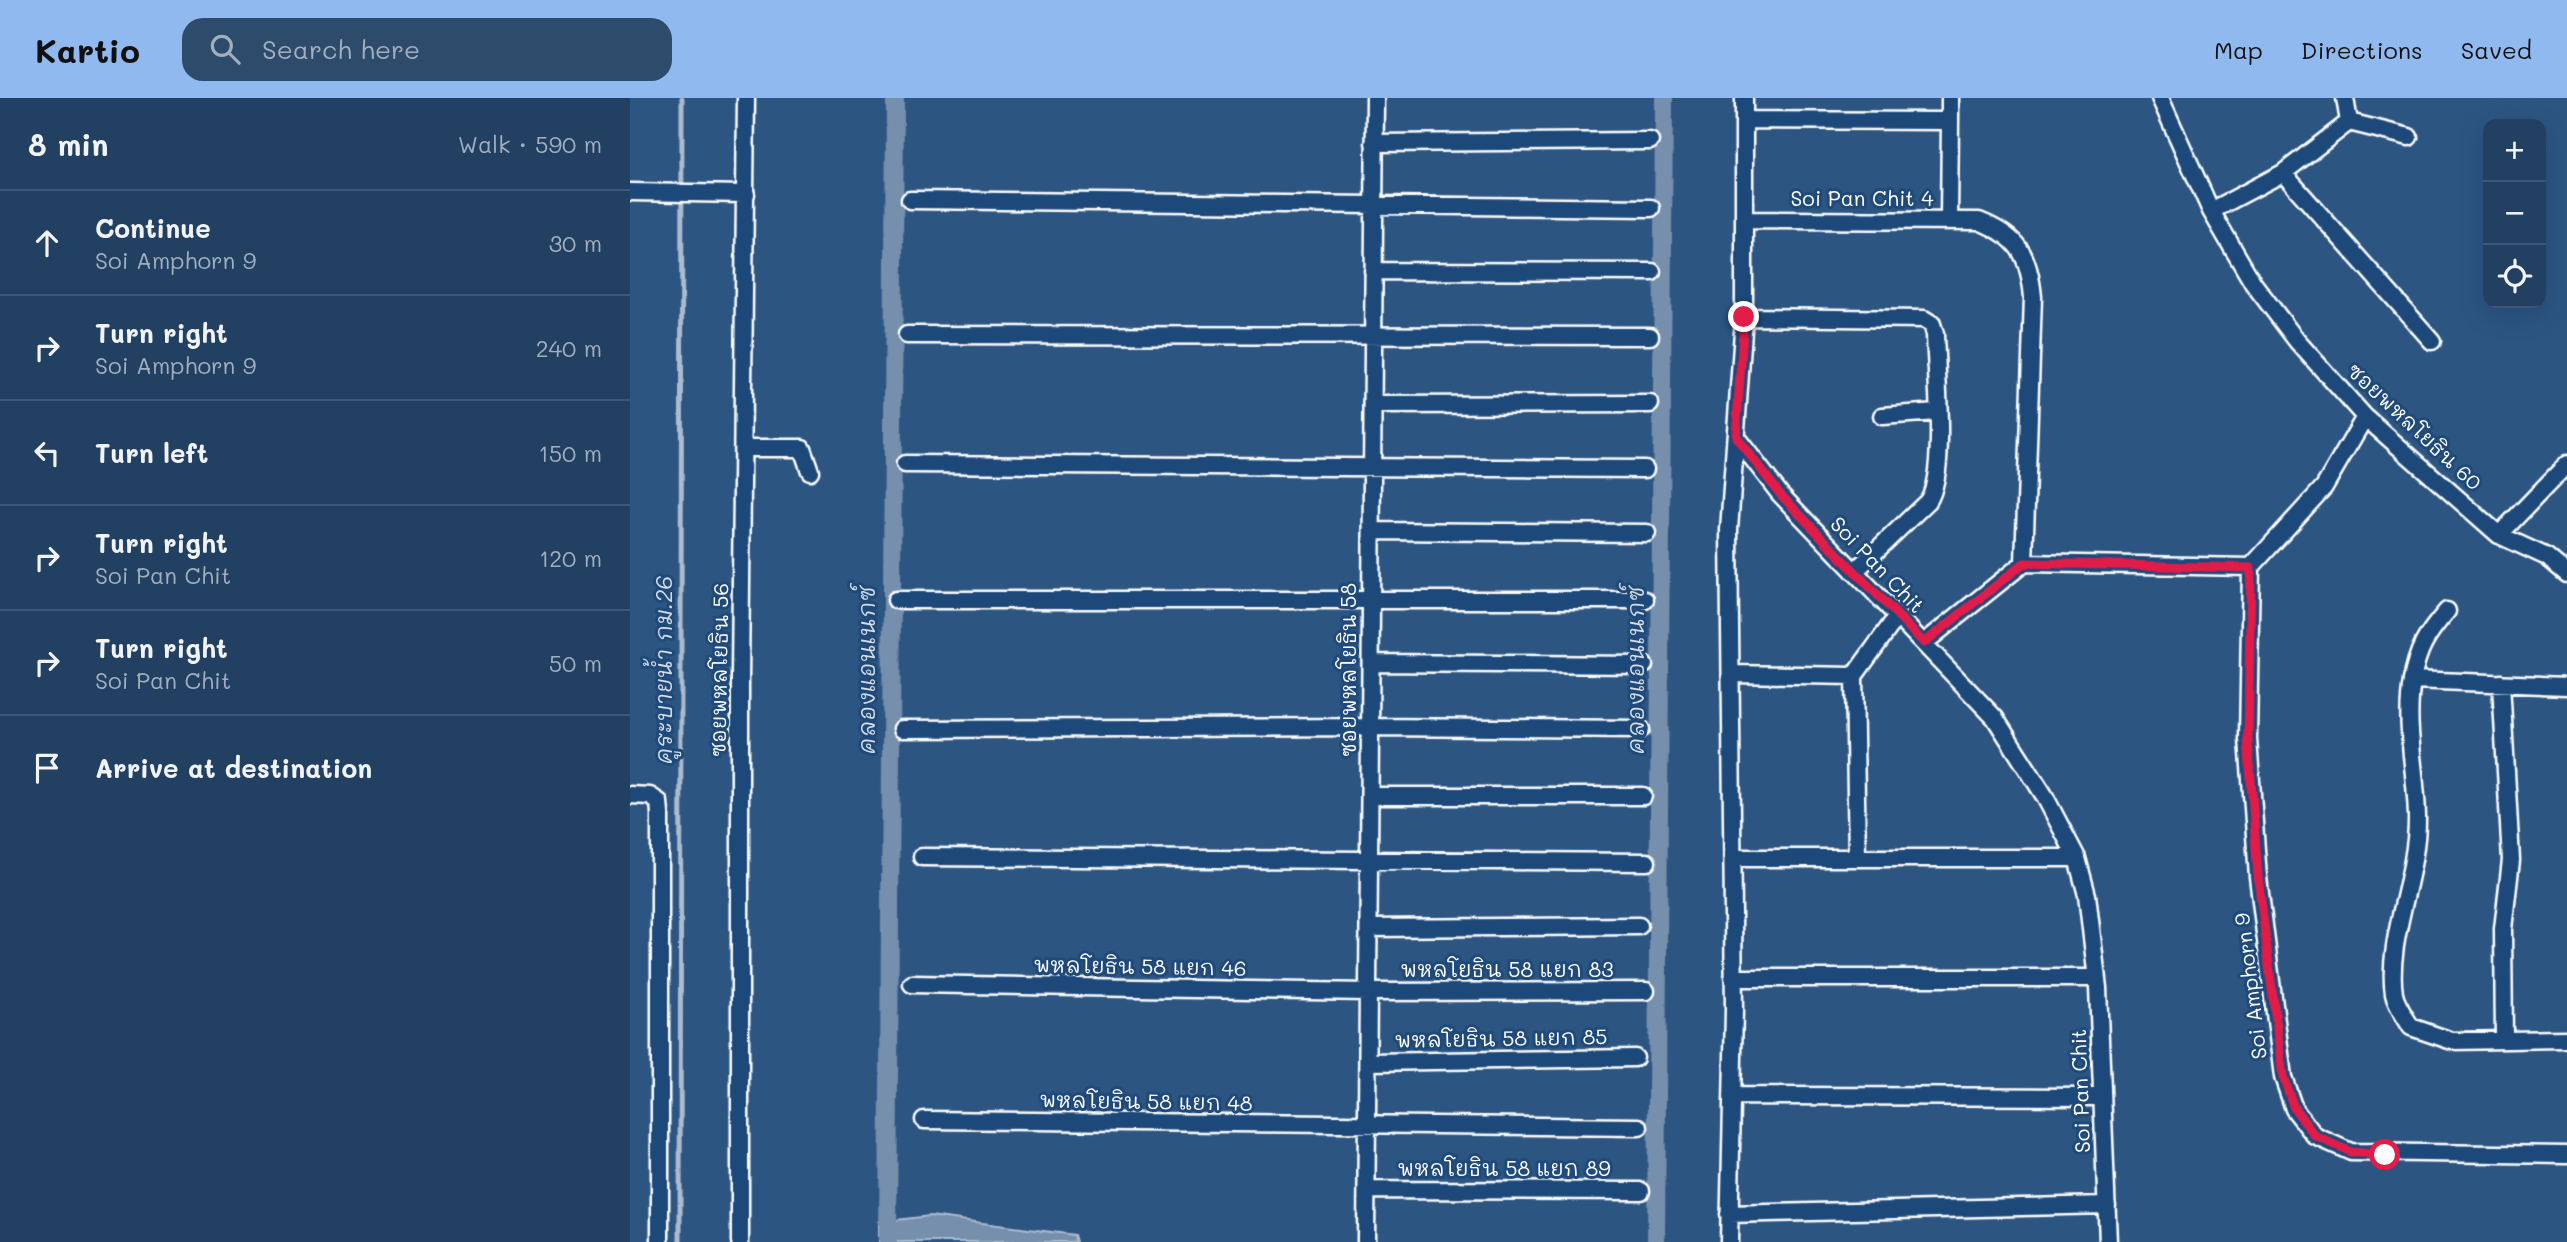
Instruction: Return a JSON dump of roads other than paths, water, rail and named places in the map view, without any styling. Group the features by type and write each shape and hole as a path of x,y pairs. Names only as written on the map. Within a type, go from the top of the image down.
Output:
{"street":[{"name":"ซอยพหลโยธิน 56","path":"740,1242 740,680 745,448 746,98"},
{"name":"ซอยพหลโยธิน 58","path":"1366,1242 1375,98"},
{"path":"1728,1242 1733,978 1729,530 1744,317 1744,98"},
{"path":"1949,220 1950,98"},
{"name":"ซอยพหลโยธิน 60","path":"2160,98 2211,211 2274,312 2365,417 2500,535 2547,557 2567,574"},
{"path":"2345,98 2349,122"},
{"path":"1744,120 1950,121"},
{"path":"2211,211 2283,173 2349,122"},
{"path":"2349,122 2409,137"},
{"path":"1374,143 1650,141"},
{"path":"2283,173 2432,341"},
{"path":"630,192 746,194"},
{"path":"910,200 1651,208"},
{"name":"Soi Pan Chit 4","path":"1745,219 1979,221 2003,230 2019,247 2030,271 2033,297 2024,563"},
{"path":"1373,271 1652,272"},
{"path":"1744,317 1924,319 1932,324 1936,334 1938,480 1935,491 1928,501 1854,572"},
{"path":"907,335 1650,336"},
{"path":"1373,405 1650,404"},
{"path":"1882,415 1937,412"},
{"path":"1924,643 2024,563 2251,568 2324,486 2365,417"},
{"name":"Soi Pan Chit","path":"1736,437 1780,494 1995,719 2044,795 2077,858 2087,895 2097,978 2108,1242"},
{"path":"745,448 802,448 810,471"},
{"path":"905,464 1372,465 1645,469"},
{"path":"2500,535 2567,464"},
{"path":"1371,531 1647,533"},
{"name":"Soi Amphorn 9","path":"2251,568 2248,739 2258,877 2283,1077 2294,1108 2315,1136 2351,1152 2385,1155 2567,1155"},
{"path":"896,600 1645,600"},
{"path":"2447,611 2423,638 2412,680 2408,713 2417,821 2408,894 2393,956 2394,997 2411,1027 2452,1041 2567,1040"},
{"path":"1857,858 1854,676 1896,618"},
{"path":"1371,663 1644,665"},
{"path":"1732,674 1854,676"},
{"path":"2412,680 2567,686"},
{"path":"2501,683 2511,860 2502,929 2504,1040"},
{"path":"902,729 1641,729"},
{"path":"630,795 650,796 659,802 660,814 660,1242"},
{"path":"1370,796 1643,796"},
{"path":"922,857 1647,862"},
{"path":"1733,858 2077,858"},
{"path":"1369,928 1639,926"},
{"path":"1733,978 2097,978"},
{"name":"พหลโยธิน 58 แยก 46","path":"912,984 1368,992"},
{"name":"พหลโยธิน 58 แยก 83","path":"1368,992 1646,991"},
{"name":"พหลโยธิน 58 แยก 85","path":"1367,1062 1635,1058"},
{"path":"1732,1096 2102,1097"},
{"name":"พหลโยธิน 58 แยก 48","path":"924,1121 1639,1127"},
{"name":"พหลโยธิน 58 แยก 89","path":"1367,1190 1642,1191"},
{"path":"1729,1214 2107,1205"}],"water":[{"path":"930,1216 1074,1235 1076,1242 879,1242 879,1222"}],"waterway":[{"name":"คูระบายน้ำ กม.26","path":"680,1242 682,98"},
{"name":"คลองแอนเนกซ์","path":"888,1242 895,98"},
{"name":"คลองแอนเนกซ์","path":"1656,1242 1664,98"}]}
